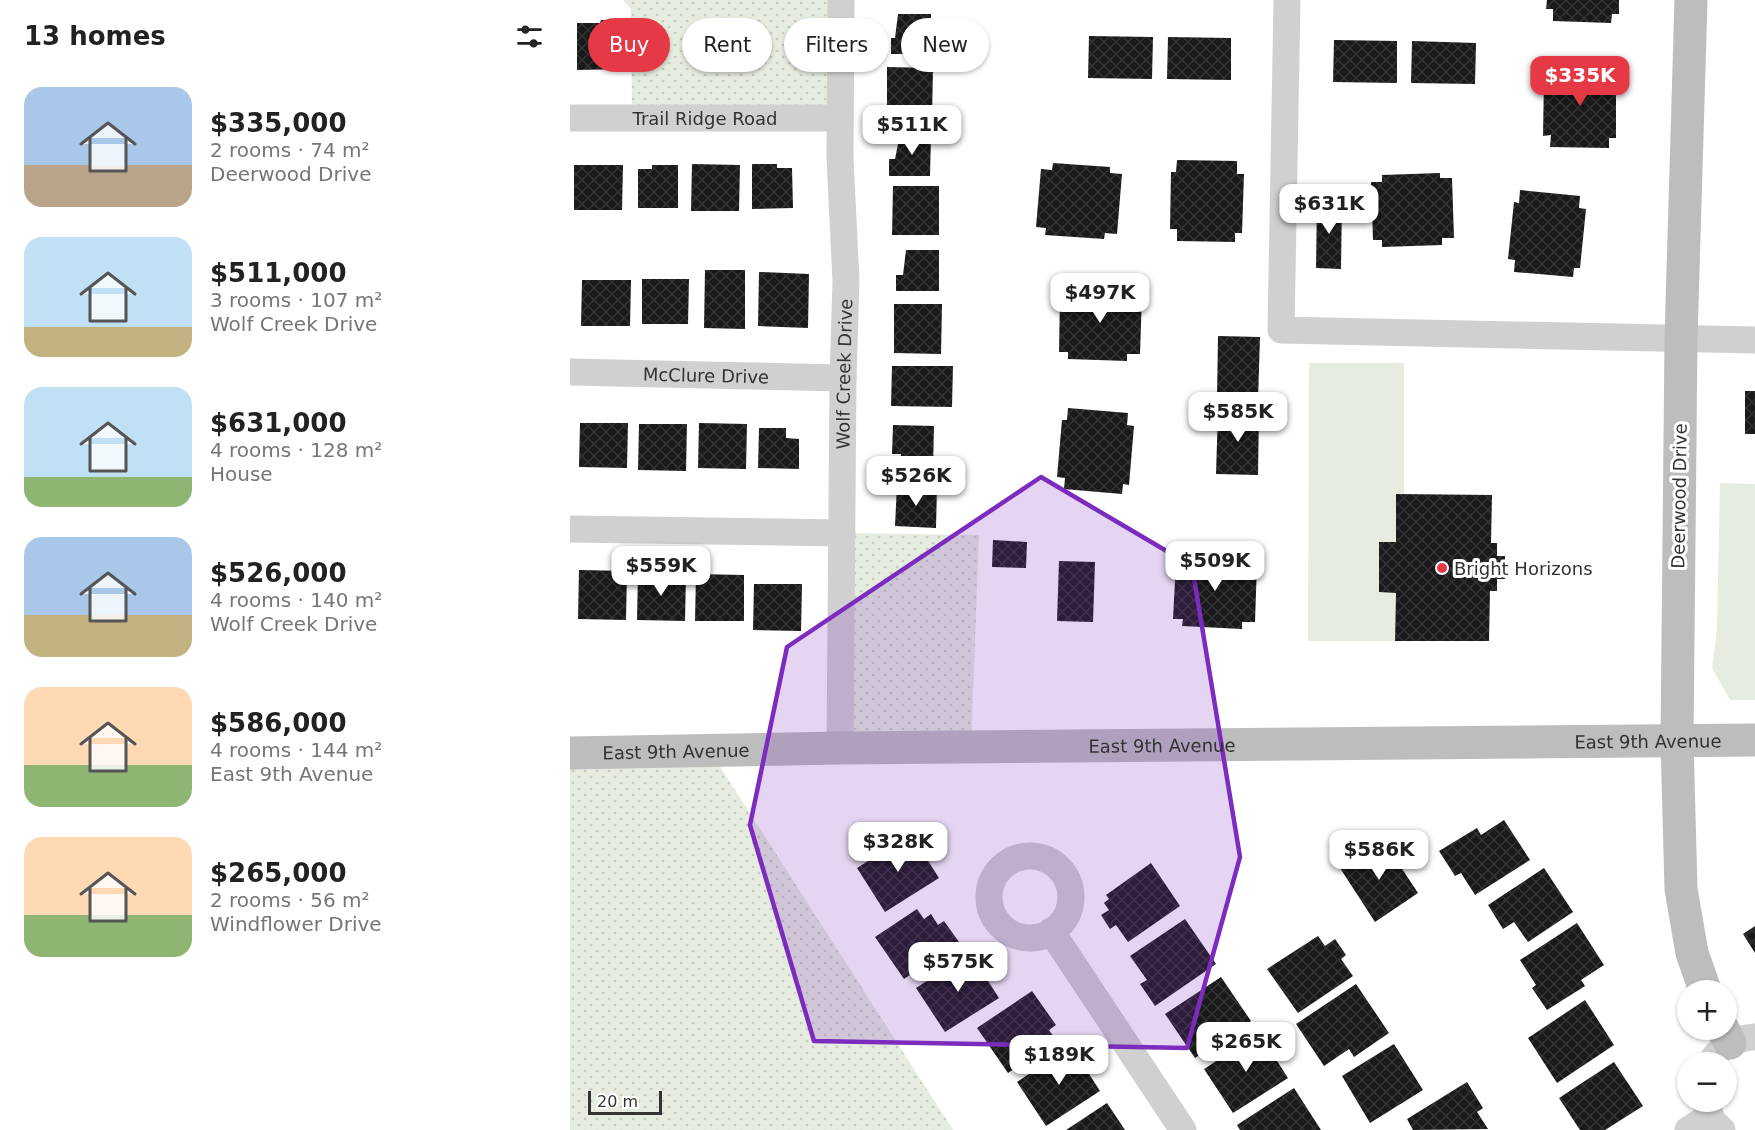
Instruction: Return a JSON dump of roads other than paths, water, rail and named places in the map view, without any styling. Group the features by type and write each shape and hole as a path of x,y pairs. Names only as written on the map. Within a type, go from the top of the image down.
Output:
{"main road":[{"name":"Deerwood Drive","path":"1691,0 1681,339 1677,741 1681,889 1692,953 1701,980"},
{"name":"East 9th Avenue","path":"570,753 840,748 1755,740"}],"street":[{"name":"Wolf Creek Drive","path":"840,748 846,281 840,118 841,0"},
{"path":"1287,0 1281,330 1755,340"},
{"name":"Trail Ridge Road","path":"570,118 840,118"},
{"name":"McClure Drive","path":"570,372 843,378"},
{"path":"570,529 842,533"},
{"path":"1051,931 1183,1130"}],"place":[{"name":"Bright Horizons","path":"1442,568"}]}
